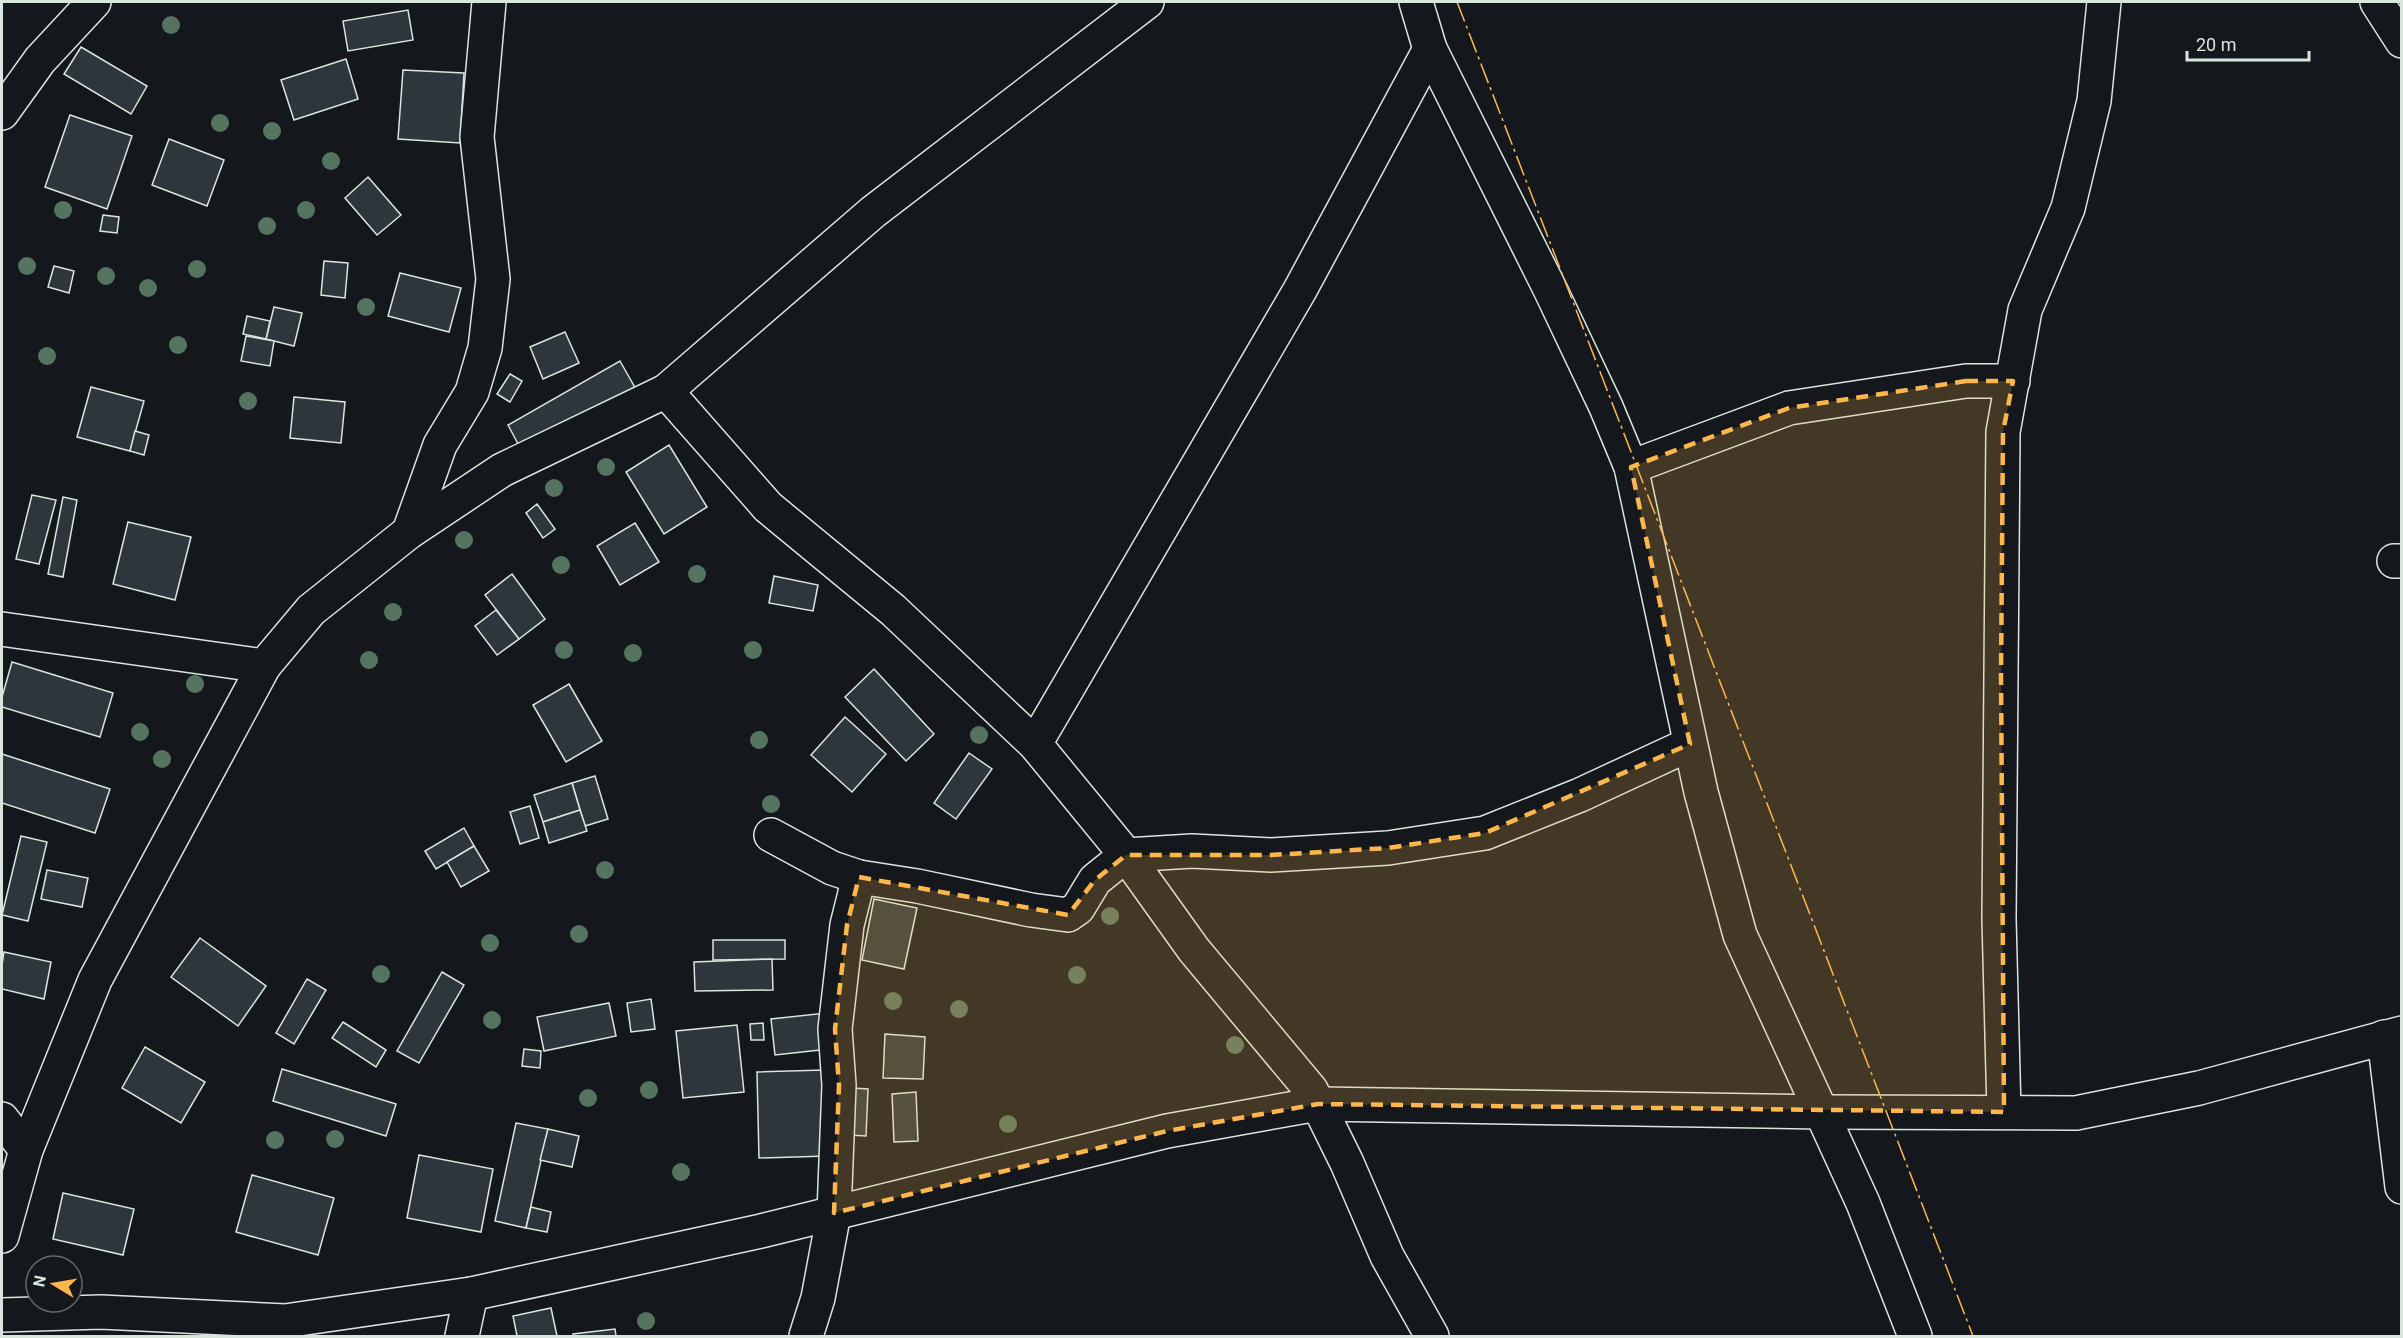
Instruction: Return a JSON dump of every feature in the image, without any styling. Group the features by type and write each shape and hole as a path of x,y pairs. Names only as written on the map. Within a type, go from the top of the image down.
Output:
{"street":[{"path":"2,113 40,60 94,2"},
{"path":"409,531 440,446 472,392 485,348 493,279 477,137 489,2"},
{"path":"2,1236 26,1150 95,980 264,666 311,610 409,531 502,470 666,391 873,213 1147,2"},
{"path":"1416,2 1430,49 1551,291 1606,407 1631,467 1701,792 1740,935 1863,1203 1916,1336"},
{"path":"2004,1112 2000,919 2004,432 2025,310 2068,208 2094,101 2104,2"},
{"path":"2377,2 2402,41"},
{"path":"2392,2 2402,6"},
{"path":"1035,744 1300,290 1430,49"},
{"path":"1631,467 1789,408 1966,381 2013,381"},
{"path":"666,391 768,507 894,610 1035,744 1126,855 1194,950 1311,1089 1347,1163 1387,1256 1432,1336"},
{"path":"2,629 264,666"},
{"path":"771,835 832,868 859,878 917,886 1031,910 1068,915 1078,908 1095,880 1126,855 1192,852 1271,855 1365,850 1485,833 1580,795 1690,744"},
{"path":"806,1336 818,1298 834,1213 839,1085 835,1029 847,925 859,878"},
{"path":"2,1315 101,1312 285,1321 471,1294 834,1213 1167,1131 1318,1104 1822,1112 2076,1113 2199,1088 2393,1035 2402,1187"},
{"path":"2,1119 26,1150"},
{"path":"462,1336 471,1294"}],"highlighted area":[{"path":"1966,381 2013,381 2003,432 2001,675 2004,1112 1318,1104 1167,1131 834,1213 839,1085 835,1029 847,925 859,877 1068,915 1095,880 1126,855 1271,855 1388,848 1485,833 1690,744 1631,467 1789,408"}],"building":[{"path":"408,10 413,40 348,51 343,21"},
{"path":"81,47 147,86 131,114 64,74"},
{"path":"346,59 358,99 294,120 281,80"},
{"path":"403,70 464,73 460,143 398,139"},
{"path":"70,115 132,136 107,209 45,187"},
{"path":"169,139 224,160 207,206 152,185"},
{"path":"368,177 401,215 377,235 345,198"},
{"path":"103,215 119,217 117,233 100,231"},
{"path":"324,261 348,263 345,298 321,295"},
{"path":"54,266 74,271 69,293 48,287"},
{"path":"400,273 461,288 449,332 388,316"},
{"path":"274,307 302,313 294,346 266,339"},
{"path":"247,316 270,321 266,339 243,334"},
{"path":"565,332 579,363 543,379 530,347"},
{"path":"246,336 274,341 270,366 241,361"},
{"path":"620,361 638,393 525,457 508,425"},
{"path":"510,374 522,381 510,402 497,394"},
{"path":"91,387 144,401 130,451 77,437"},
{"path":"294,397 345,402 341,443 290,438"},
{"path":"135,431 149,435 144,455 130,451"},
{"path":"669,445 707,507 664,534 626,472"},
{"path":"32,495 56,500 39,564 16,559"},
{"path":"63,497 77,500 63,577 48,574"},
{"path":"537,504 555,529 543,538 526,513"},
{"path":"128,522 191,537 175,600 113,584"},
{"path":"635,523 659,562 620,585 597,546"},
{"path":"512,574 545,619 519,639 485,595"},
{"path":"774,576 818,585 813,611 769,603"},
{"path":"496,610 519,639 497,655 475,626"},
{"path":"12,662 113,693 100,737 2,707 2,697"},
{"path":"874,669 934,734 906,761 845,697"},
{"path":"569,684 602,741 566,762 533,705"},
{"path":"845,717 886,754 852,792 811,755"},
{"path":"969,753 992,769 956,819 934,803"},
{"path":"2,754 110,789 95,833 2,803"},
{"path":"595,776 608,819 585,826 572,783"},
{"path":"572,783 580,810 543,822 534,795"},
{"path":"530,806 539,838 520,844 510,812"},
{"path":"580,810 587,831 549,843 543,822"},
{"path":"464,828 474,846 436,869 425,851"},
{"path":"21,836 47,842 28,921 2,915"},
{"path":"474,846 489,871 461,887 447,862"},
{"path":"47,870 88,878 82,907 41,899"},
{"path":"874,899 917,908 904,969 862,960"},
{"path":"200,938 266,986 238,1026 171,977"},
{"path":"713,940 785,940 785,959 713,960"},
{"path":"4,952 51,962 44,999 2,989"},
{"path":"772,959 773,990 695,991 694,962"},
{"path":"442,972 464,985 419,1063 397,1051"},
{"path":"307,979 326,990 294,1044 276,1033"},
{"path":"651,999 655,1029 631,1032 627,1003"},
{"path":"609,1003 616,1036 544,1051 537,1017"},
{"path":"826,1013 829,1049 775,1055 771,1019"},
{"path":"343,1022 386,1050 376,1067 332,1038"},
{"path":"763,1023 764,1040 751,1040 750,1024"},
{"path":"737,1025 744,1092 683,1098 676,1031"},
{"path":"885,1034 925,1037 923,1079 883,1078"},
{"path":"145,1047 205,1082 181,1123 122,1088"},
{"path":"524,1049 541,1051 540,1068 522,1066"},
{"path":"282,1069 396,1104 386,1136 273,1101"},
{"path":"825,1070 827,1156 759,1158 757,1072"},
{"path":"852,1088 868,1089 866,1136 849,1135"},
{"path":"916,1092 918,1141 894,1142 892,1094"},
{"path":"516,1123 548,1129 526,1228 495,1221"},
{"path":"548,1129 579,1136 572,1167 540,1160"},
{"path":"419,1155 493,1169 481,1232 407,1218"},
{"path":"252,1175 334,1198 318,1255 236,1232"},
{"path":"63,1193 134,1209 123,1255 53,1239"},
{"path":"531,1207 551,1212 547,1232 526,1228"},
{"path":"551,1308 557,1336 517,1336 513,1316"},
{"path":"615,1329 616,1336 573,1336 573,1334"}],"power":[{"path":"1457,2 1973,1336"}]}
